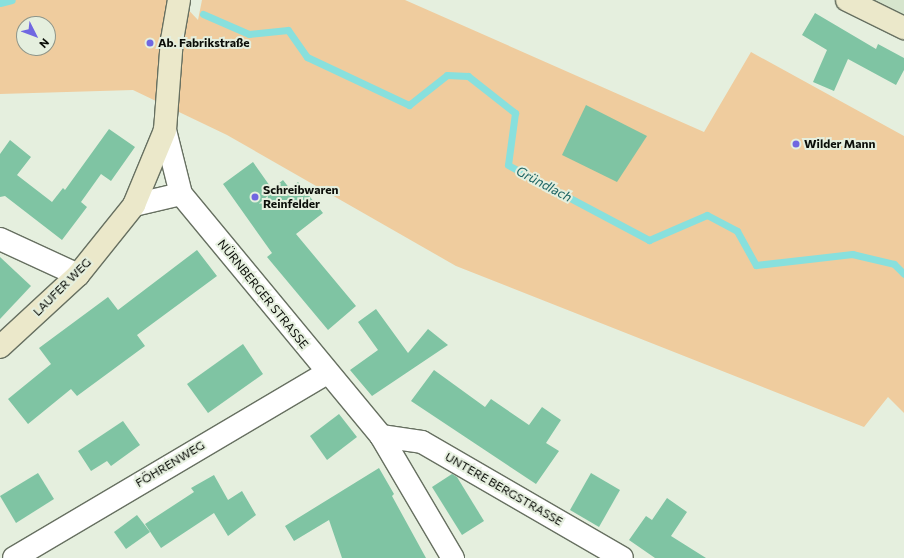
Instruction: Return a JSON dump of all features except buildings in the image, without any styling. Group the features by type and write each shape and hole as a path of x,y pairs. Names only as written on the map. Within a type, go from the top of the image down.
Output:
{"street":[{"name":"NÜRNBERGER STRASSE","path":"179,0 172,40 165,130 181,194 327,373 381,436 452,558"},
{"path":"846,0 904,28"},
{"name":"LAUFER WEG","path":"0,346 78,275 134,205 165,130"},
{"path":"134,205 181,194"},
{"path":"0,238 78,275"},
{"name":"FÖHRENWEG","path":"14,558 327,373"},
{"name":"UNTERE BERGSTRASSE","path":"381,436 422,442 622,558"}],"shaded area":[{"path":"0,0 179,0 198,20 202,0 405,0 704,132 751,52 904,136 904,413 888,397 864,427 456,266 227,135 133,90 0,94"},
{"path":"843,0 904,0 904,37"}],"waterway":[{"name":"Gründlach","path":"0,3 12,0"},
{"name":"Gründlach","path":"203,14 249,34 288,30 307,57 409,105 447,75 468,76 515,113 508,165 649,240 707,215 737,231 756,265 852,254 894,264 904,274"}],"place":[{"name":"Ab. Fabrikstraße","path":"150,43"},
{"name":"Wilder Mann","path":"796,144"},
{"name":"Schreibwaren Reinfelder","path":"255,197"}]}
